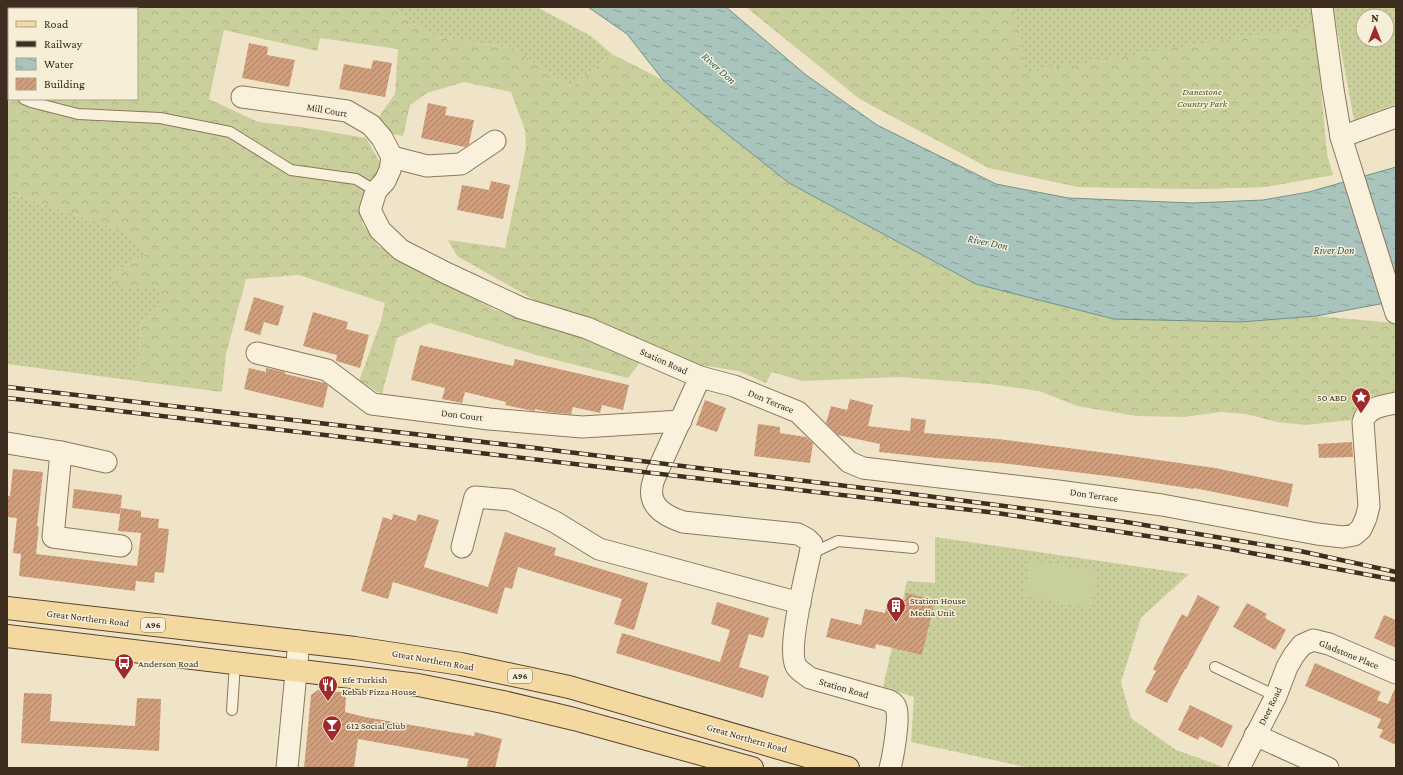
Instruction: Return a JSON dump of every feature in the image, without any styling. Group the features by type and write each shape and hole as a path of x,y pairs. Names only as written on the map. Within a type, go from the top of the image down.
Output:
{"main road":[{"name":"Great Northern Road","path":"7,608 404,654 519,675 569,687 848,768"},
{"path":"7,636 418,685 476,696 616,730 752,768"}],"street":[{"path":"1322,7 1333,89 1344,145 1394,310"},
{"name":"Mill Court","path":"242,97 347,112 371,125 382,138 392,157"},
{"path":"1344,145 1396,117"},
{"path":"376,191 385,181 390,170 392,157 427,166 461,164 495,141"},
{"name":"Station Road","path":"376,191 370,210 380,230 401,250 521,308 587,328 700,378 652,485 653,502 659,511 683,522 798,534 812,544 794,633 794,659 796,666 810,678 887,700 894,704 898,716 890,768"},
{"name":"Don Court","path":"257,353 327,370 372,404 489,419 582,427 681,421"},
{"name":"Don Terrace","path":"700,378 734,386 798,412 849,462 863,468 1162,505 1317,534 1343,536 1354,535 1361,529 1368,512 1363,422 1365,416 1380,406 1396,403"},
{"path":"7,443 61,452 106,462"},
{"path":"61,452 53,537 121,546"},
{"path":"462,547 475,497 510,500 554,522 599,549 800,603"},
{"name":"Gladstone Place","path":"1302,645 1313,640 1329,644 1396,673"},
{"path":"287,768 299,641"},
{"name":"Deer Road","path":"1239,768 1276,696 1287,668 1294,655 1302,645"},
{"path":"1255,736 1328,768"}],"lane":[{"path":"26,100 78,114 160,118 230,132 291,170 356,178 376,191"},
{"path":"810,554 838,541 913,548"},
{"path":"232,710 235,663"},
{"path":"1215,667 1276,696"}],"green space":[{"path":"7,7 392,7 407,20 438,37 512,48 571,87 612,54 663,80 712,122 789,183 976,284 1241,322 1316,316 1396,323 1396,391 1365,398 1351,420 1306,425 1277,422 1246,414 1221,412 1184,417 1136,416 1077,406 1039,391 989,384 899,377 802,381 772,372 766,383 739,371 694,364 607,326 536,301 457,256 448,240 505,248 526,148 525,130 511,92 464,82 427,93 410,105 403,136 388,133 378,118 395,94 398,49 320,38 317,51 224,30 209,99 258,122 301,127 366,138 382,166 364,201 362,223 378,246 495,310 594,341 642,360 628,378 540,356 430,323 397,338 382,394 359,381 381,321 385,303 299,275 246,279 226,354 222,392 137,381 141,324 163,301 159,289 110,285 111,274 146,254 127,232 7,192"},
{"path":"392,7 537,7 591,36 612,54 571,87 512,48 438,37 407,20"},
{"name":"Danestone Country Park","path":"746,7 1312,7 1327,155 1333,175 1265,187 1199,189 1079,187 989,168 860,99"},
{"name":"Danestone Country Park","path":"746,7 1014,7 1026,72 1315,25 1327,155 1333,175 1265,187 1199,189 1079,187 989,168 860,99"},
{"path":"1333,7 1396,7 1396,104 1354,120"},
{"path":"7,192 127,232 146,254 111,274 159,289 164,302 141,324 137,381 7,364"},
{"path":"935,537 1189,574 1141,618 1121,682 1131,718 1176,750 1221,766 1220,768 1030,768 911,742 914,697 883,687 907,581 935,583"},
{"path":"1030,561 1099,571 1091,608 1024,596"}],"water":[{"name":"River Don","path":"588,7 726,7 806,75 877,125 996,184 1068,198 1193,203 1263,200 1309,192 1396,167 1396,301 1316,316 1241,322 1114,319 976,284 789,183 712,122 663,80 627,34"}],"building":[{"path":"249,43 268,47 267,55 295,60 289,87 242,78"},
{"path":"373,60 392,63 385,97 339,89 344,64 371,69"},
{"path":"428,103 447,107 445,115 474,120 469,144 465,147 421,138"},
{"path":"491,181 510,185 503,219 457,210 462,185 489,190"},
{"path":"254,297 284,306 278,326 264,322 260,335 244,330"},
{"path":"313,312 348,322 346,329 369,335 360,368 336,361 337,355 303,346"},
{"path":"420,345 513,366 515,359 629,385 623,410 602,405 600,413 573,407 571,414 535,409 535,411 505,405 506,402 465,392 462,403 442,399 445,388 411,380"},
{"path":"249,368 266,372 266,368 325,383 328,386 323,408 244,389"},
{"path":"850,399 873,405 868,426 910,431 911,418 926,420 924,433 998,439 1130,456 1215,468 1293,484 1288,507 1194,488 1123,478 1001,463 879,452 880,444 838,435 826,423 831,406 847,410"},
{"path":"705,400 726,408 717,432 696,425"},
{"path":"758,424 780,427 780,433 806,437 813,443 810,463 754,456"},
{"path":"1352,442 1353,457 1319,458 1318,444"},
{"path":"13,469 43,472 37,526 39,527 36,554 137,566 141,533 118,531 121,508 141,511 141,517 159,519 158,528 169,529 164,573 155,572 154,583 136,581 135,591 19,576 21,554 13,553 17,518 7,517 7,496 10,496"},
{"path":"74,489 122,495 120,514 72,508"},
{"path":"393,514 416,521 418,514 439,520 424,567 488,587 505,532 556,548 554,555 648,583 634,630 614,624 622,599 518,567 512,589 505,587 497,614 393,582 388,599 361,591 383,517 392,520"},
{"name":"Station House Media Unit","path":"906,593 935,600 922,655 876,644 875,649 826,637 831,618 861,625 865,609 885,613 887,603 893,604 894,598 905,600"},
{"path":"1198,595 1220,607 1167,703 1145,692 1156,671 1153,669 1171,634 1182,614 1187,617"},
{"path":"717,602 769,618 763,638 749,634 739,667 769,676 763,698 616,653 622,633 720,662 730,630 711,624"},
{"path":"1247,603 1267,614 1265,618 1286,630 1275,650 1233,627"},
{"path":"1384,615 1396,620 1396,648 1374,638"},
{"path":"1315,663 1381,692 1377,700 1388,704 1396,686 1396,745 1379,737 1383,730 1377,728 1381,719 1305,686"},
{"path":"318,690 342,692 346,698 345,712 365,717 474,736 475,732 502,739 495,768 466,768 469,759 358,739 354,768 304,768 311,695"},
{"path":"24,693 52,694 50,721 135,726 137,698 161,699 159,751 21,743"},
{"path":"1190,705 1233,726 1222,748 1200,736 1198,740 1178,730"}],"railway":[{"path":"7,387 535,448 1120,521 1300,551 1396,572"},
{"path":"7,398 997,513 1219,547 1396,580"}],"place":[{"name":"50 ABD","path":"1361,414"},
{"name":"Station House Media Unit","path":"896,623"},
{"name":"Anderson Road","path":"124,680"},
{"name":"Efe Turkish Kebab Pizza House","path":"328,702"},
{"name":"612 Social Club","path":"332,742"}]}
